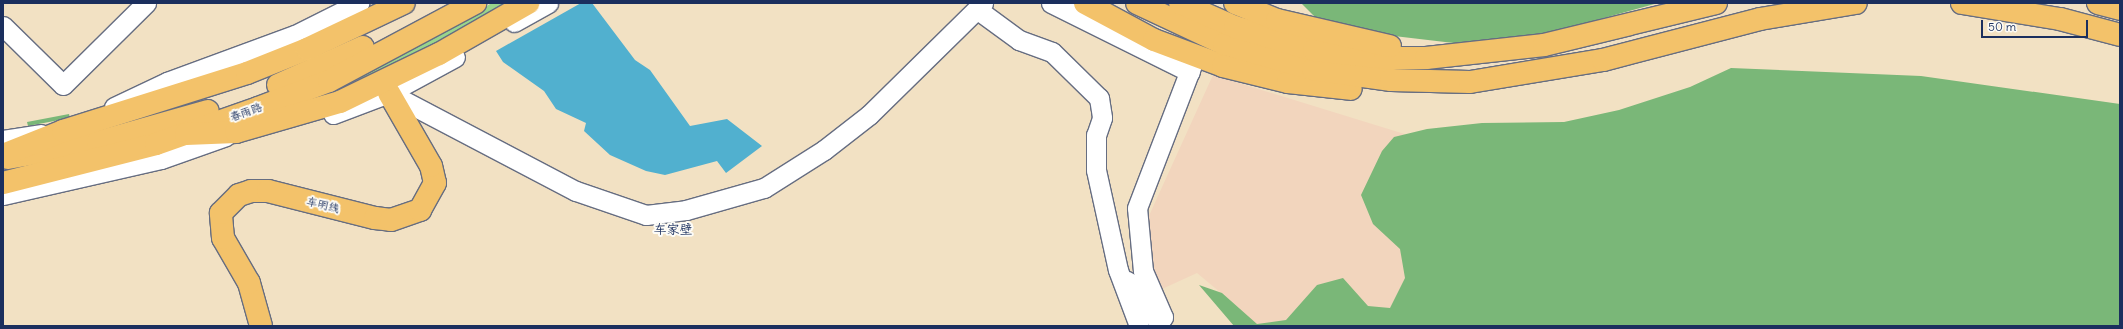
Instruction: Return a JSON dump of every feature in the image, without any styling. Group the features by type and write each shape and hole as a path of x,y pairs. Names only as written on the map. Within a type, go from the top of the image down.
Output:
{"main road":[{"path":"3,155 63,131 192,92 307,49 404,3"},
{"name":"春雨路","path":"3,159 130,135 230,104 340,58 445,3"},
{"name":"春雨路","path":"3,183 186,134 329,81 475,3"},
{"path":"186,134 236,132 378,92 528,3"},
{"path":"1085,3 1190,60 1256,76 1324,87 1396,92 1470,82 1596,61 1760,19 1856,3"},
{"path":"1137,3 1224,44 1313,69 1391,80 1470,82"},
{"path":"1180,3 1235,27 1314,50 1385,58 1471,55 1595,36 1716,3"},
{"path":"1235,3 1277,20 1349,38 1471,55"},
{"path":"1962,3 2060,19 2120,36"},
{"path":"2098,3 2120,9"},
{"name":"车明线","path":"261,326 249,284 223,238 222,213 239,195 251,191 268,191 375,218 391,220 420,210 435,183 431,166 378,92"}],"street":[{"path":"3,26 63,85 146,3"},
{"path":"3,140 63,131 167,82 295,35 359,3"},
{"path":"378,92 548,3"},
{"path":"1051,3 1190,60 1137,208 1143,271 1163,317 1154,317 1136,286 1120,276"},
{"path":"378,92 576,191 646,215 686,210 764,188 824,150 869,115 980,6 1019,40 1052,52 1099,98 1102,118 1096,135 1096,170 1120,276 1138,326"},
{"path":"3,195 161,159 236,132"}],"shaded area":[{"path":"1213,75 1424,140 1503,304 1250,326 1239,308 1197,273 1162,289 1154,274 1148,218"}],"green space":[{"path":"492,3 510,3 410,59 358,82 359,76"},
{"path":"1301,3 1658,3 1532,38 1462,44 1377,34 1320,22"},
{"path":"1731,68 1921,76 2120,104 2120,326 1234,326 1199,285 1222,293 1257,324 1286,320 1317,285 1343,278 1368,306 1390,308 1405,278 1400,249 1373,224 1361,195 1382,151 1394,137 1427,129 1482,123 1564,122 1619,110 1690,87"},
{"path":"69,114 70,118 28,126 27,122"}],"water":[{"path":"581,3 592,3 635,60 650,70 690,126 727,119 762,146 726,173 717,161 665,175 646,171 610,155 584,131 586,123 556,109 544,91 503,62 496,51"}],"district":[{"name":"车家壁","path":"673,230"}]}
